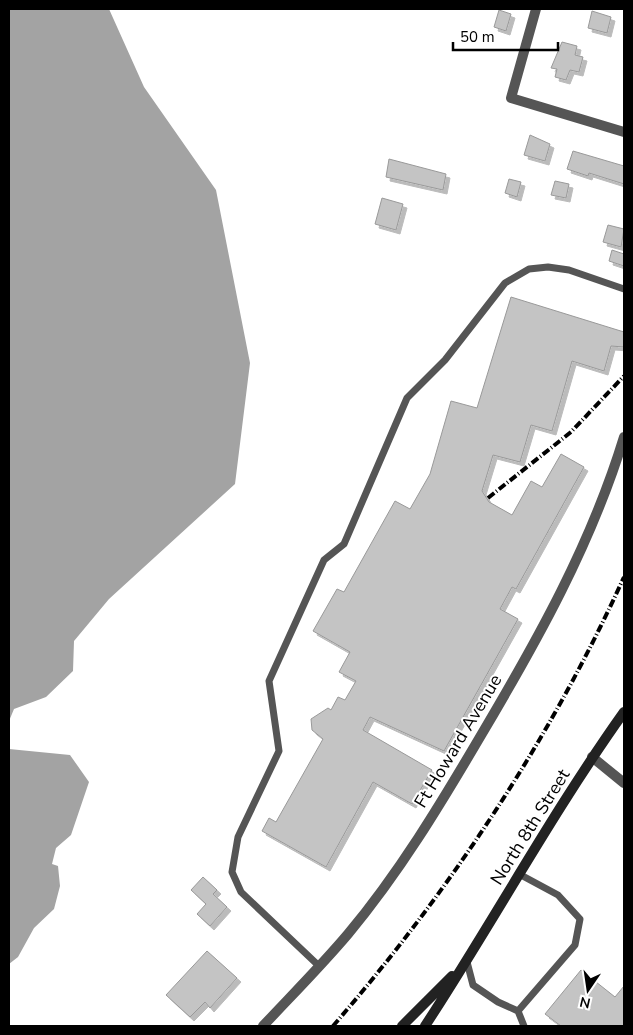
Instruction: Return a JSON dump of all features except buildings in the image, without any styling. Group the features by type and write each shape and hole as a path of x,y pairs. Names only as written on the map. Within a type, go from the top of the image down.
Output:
{"main road":[{"name":"North 8th Street","path":"425,1026 467,962 592,757 624,712"},
{"name":"North 8th Street","path":"402,1026 467,962"}],"street":[{"path":"536,9 511,98 624,132"},
{"name":"Ft Howard Avenue","path":"263,1026 348,934 409,854 529,654 562,592 593,526 624,438"},
{"path":"592,757 624,783"}],"lane":[{"path":"319,966 241,892 232,872 238,837 280,751 269,681 273,672 324,560 344,544 407,398 445,360 505,283 529,269 548,267 569,270 624,289"},
{"path":"518,1011 575,945 580,920 558,895 519,874"},
{"path":"467,962 474,985 498,1002 518,1011 524,1026"}],"shaded area":[{"path":"9,9 109,9 144,87 216,190 250,363 235,484 109,599 74,641 73,671 46,697 14,709 9,721"},
{"path":"9,749 70,755 89,782 71,835 56,848 52,864 58,866 60,886 54,909 34,928 18,957 9,964"}],"railway":[{"path":"488,498 571,432 624,376"},
{"path":"333,1026 417,922 495,812 564,697 624,577"}]}
